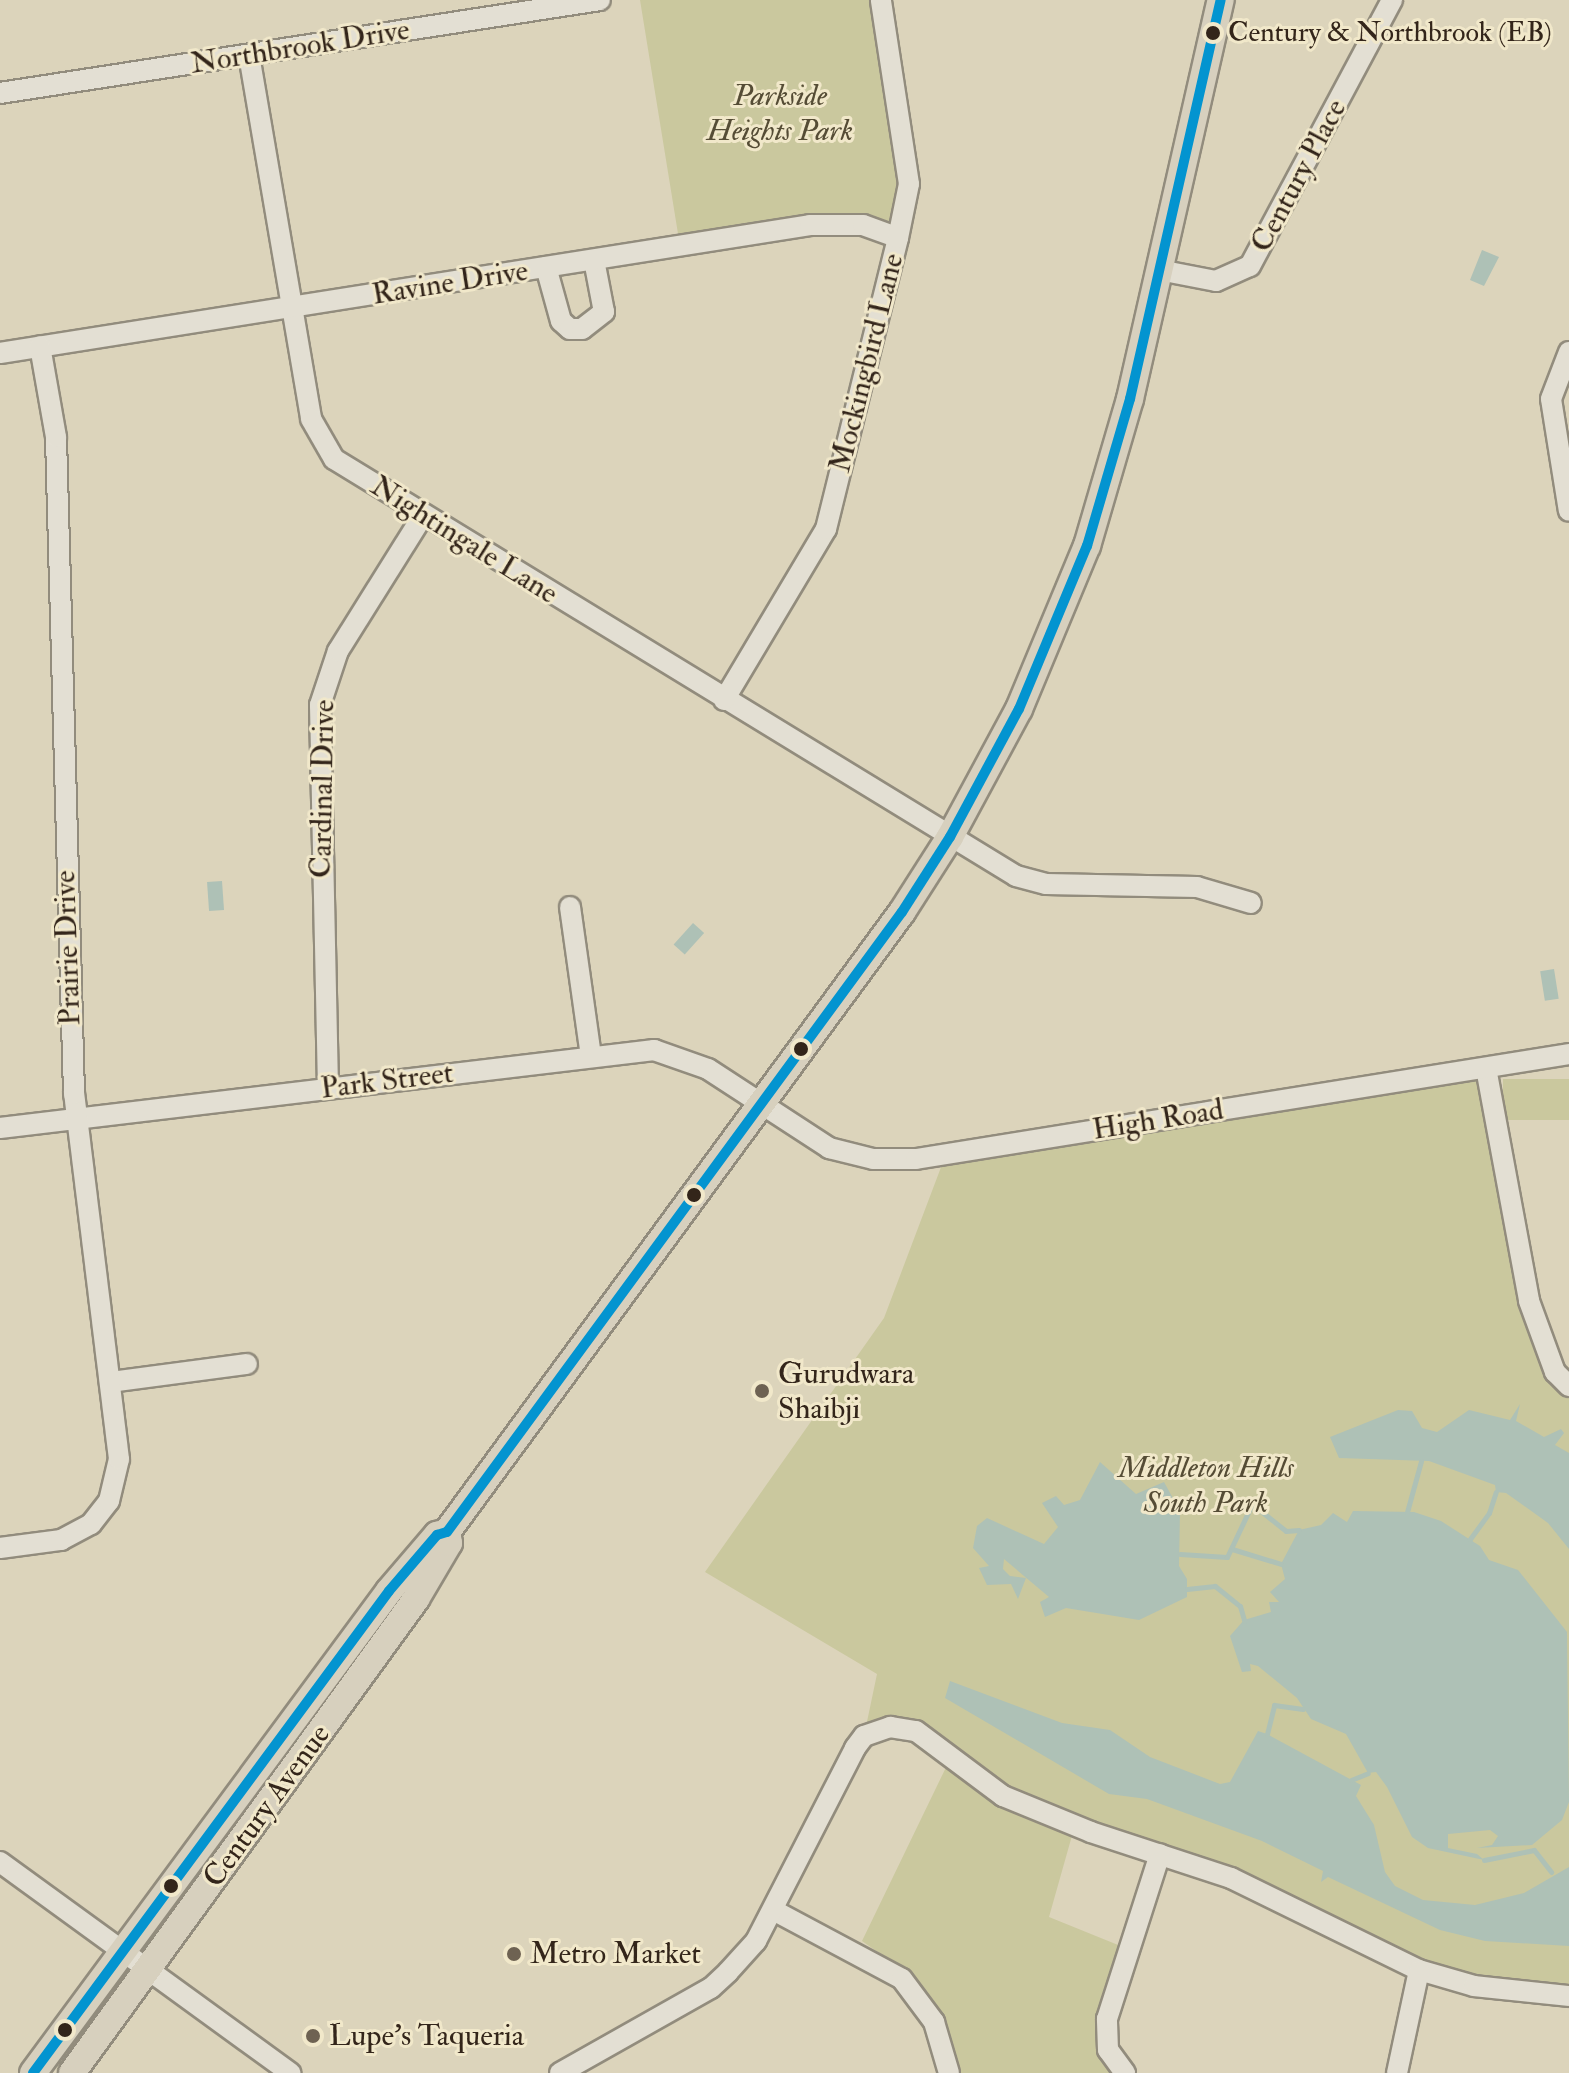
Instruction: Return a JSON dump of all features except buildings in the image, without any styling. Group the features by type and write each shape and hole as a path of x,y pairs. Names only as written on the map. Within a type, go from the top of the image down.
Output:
{"main road":[{"name":"Century Avenue","path":"33,2073 389,1591 437,1535 447,1532 902,912 950,837 1019,709 1076,575 1114,460 1221,0"},
{"name":"Century Avenue","path":"72,2073 149,1972 416,1599 449,1543 447,1532"}],"street":[{"name":"Northbrook Drive","path":"0,93 600,0"},
{"name":"Mockingbird Lane","path":"724,700 826,529 898,238 909,184 881,0"},
{"name":"Century Place","path":"1159,270 1216,281 1250,266 1392,0"},
{"name":"Nightingale Lane","path":"249,55 311,419 334,459 422,517 1016,876 1046,884 1197,887 1251,903"},
{"name":"Ravine Drive","path":"0,353 810,225 863,225 898,238"},
{"path":"546,267 561,321 570,329 582,329 604,312 594,260"},
{"name":"Prairie Drive","path":"0,1548 78,1533 109,1501 118,1472 78,1119 67,977 56,437 40,346"},
{"path":"1569,352 1551,399 1569,511"},
{"name":"Cardinal Drive","path":"328,1088 320,705 338,651 422,517"},
{"path":"570,907 591,1056"},
{"name":"Park Street","path":"0,1128 654,1050 683,1056 761,1103"},
{"name":"High Road","path":"761,1103 803,1133 853,1157 916,1159 1569,1054"},
{"path":"1486,1068 1529,1301 1555,1372 1569,1386"},
{"path":"110,1382 247,1364"},
{"path":"560,2073 711,1988 756,1941 855,1748 864,1736 890,1727 916,1731 1003,1796 1231,1878 1419,1970 1474,1986 1569,1996"},
{"path":"1125,2073 1108,2050 1107,2019 1160,1854"},
{"path":"0,1862 290,2073"},
{"path":"773,1910 902,1979 934,2022 949,2073"},
{"path":"1397,2073 1419,1970"}],"green space":[{"name":"Parkside Heights Park","path":"640,0 881,0 902,125 898,238 863,225 680,246"},
{"name":"Middleton Hills South Park","path":"1486,1068 1529,1301 1569,1386 1569,1996 1474,1986 1231,1878 1075,1825 1049,1917 1128,1949 1107,2019 1125,2073 955,2073 943,2020 913,1977 862,1941 951,1757 916,1731 864,1736 877,1674 705,1572 884,1318 946,1154"},
{"path":"1503,1079 1569,1079 1569,1120 1503,1120"}],"shaded area":[{"path":"1482,250 1499,257 1484,286 1470,280"},
{"path":"222,881 224,910 209,911 207,882"},
{"path":"693,923 704,933 685,955 674,945"},
{"path":"1554,969 1559,999 1545,1001 1540,971"},
{"path":"1520,1404 1516,1421 1544,1437 1561,1429 1564,1433 1555,1445 1569,1453 1569,1549 1548,1523 1506,1493 1496,1492 1495,1485 1429,1461 1339,1458 1330,1437 1398,1410 1412,1411 1422,1428 1437,1432 1469,1410 1510,1420"},
{"path":"1100,1462 1136,1494 1164,1482 1180,1511 1179,1566 1187,1579 1187,1597 1139,1620 1066,1608 1045,1617 1040,1602 1049,1597 1004,1559 1003,1569 1010,1576 1026,1578 1018,1599 1011,1584 987,1585 979,1568 989,1566 973,1548 977,1526 987,1518 1044,1544 1058,1527 1042,1503 1056,1496 1064,1505 1080,1500"},
{"path":"1353,1511 1414,1512 1441,1521 1480,1546 1489,1560 1518,1570 1567,1632 1569,1802 1562,1820 1532,1845 1477,1848 1492,1845 1498,1836 1490,1830 1448,1834 1448,1848 1477,1854 1484,1860 1428,1848 1412,1837 1387,1787 1376,1772 1368,1773 1346,1734 1311,1719 1297,1698 1258,1666 1250,1664 1251,1671 1242,1672 1230,1636 1244,1620 1271,1612 1269,1602 1279,1602 1270,1592 1285,1579 1281,1564 1299,1530 1321,1525 1333,1513 1347,1522"},
{"path":"950,1681 1062,1723 1110,1730 1150,1757 1220,1784 1230,1782 1258,1731 1267,1734 1361,1785 1356,1796 1374,1825 1385,1872 1395,1886 1423,1900 1475,1905 1524,1893 1569,1867 1569,1946 1485,1941 1440,1930 1328,1877 1321,1882 1323,1871 1262,1841 1147,1799 1109,1794 945,1698"}],"waterway":[{"path":"1407,1512 1421,1461"},
{"path":"1470,1539 1489,1513 1496,1492"},
{"path":"1180,1554 1227,1557 1252,1504 1286,1531 1299,1530"},
{"path":"1232,1549 1281,1564"},
{"path":"1187,1589 1215,1586 1240,1606 1244,1620"},
{"path":"1267,1734 1274,1705 1303,1709"},
{"path":"1351,1780 1368,1773"},
{"path":"1484,1860 1534,1850 1551,1872"}],"transit line":[{"path":"33,2073 389,1591 437,1535 447,1532 902,912 950,837 1019,709 1087,546 1130,399 1221,0"}],"place":[{"name":"Century & Northbrook (EB)","path":"1213,33"},
{"name":"Gurudwara Shaibji","path":"762,1391"},
{"name":"Metro Market","path":"514,1954"},
{"name":"Lupe's Taqueria","path":"313,2036"}]}
